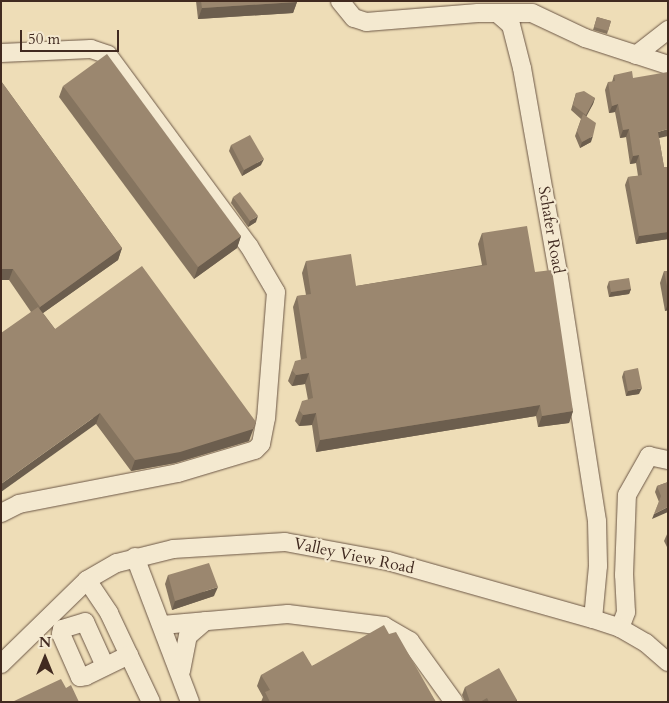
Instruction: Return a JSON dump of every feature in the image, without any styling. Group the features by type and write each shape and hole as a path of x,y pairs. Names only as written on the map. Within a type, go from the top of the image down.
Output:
{"street":[{"path":"340,1 354,18 366,22 497,13 532,13 585,38 668,65"},
{"name":"Schafer Road","path":"497,13 511,25 522,68 559,278 597,521 598,566 593,619"},
{"path":"636,55 668,30"},
{"path":"1,53 91,49 108,56 249,246 276,292 266,418 261,444 255,450 178,473 20,504 1,513"},
{"path":"620,628 626,612 624,575 627,495 649,456 668,460"},
{"name":"Valley View Road","path":"1,664 87,580 136,557 173,549 239,543 285,542 315,545 388,561 593,619 620,628 646,643 668,662"},
{"path":"136,557 190,702"},
{"path":"87,580 104,604 151,702"},
{"path":"162,625 288,614 384,626 410,641 454,702"},
{"path":"181,676 182,655 188,636 205,621"},
{"path":"105,666 129,655"}],"building":[{"path":"201,1 297,1 297,2 202,8"},
{"path":"597,17 611,21 608,31 594,27"},
{"path":"107,54 241,236 198,267 63,86"},
{"path":"632,71 633,78 668,72 668,129 658,132 664,167 668,167 668,232 639,236 628,177 642,175 639,155 633,156 629,129 623,130 618,104 612,106 608,82 615,81 614,75"},
{"path":"1,81 122,248 40,307 13,269 1,269"},
{"path":"584,91 595,98 586,115 573,105 576,93"},
{"path":"583,114 596,123 593,136 582,142 577,131"},
{"path":"250,135 264,159 244,170 231,145"},
{"path":"240,192 258,216 250,221 233,197"},
{"path":"527,226 535,272 552,270 573,411 542,416 540,405 320,440 316,413 303,415 299,410 302,401 313,398 309,373 296,375 292,370 295,361 307,358 297,296 311,294 306,261 351,254 356,286 487,265 482,233"},
{"path":"142,266 256,422 253,429 180,452 135,460 100,413 1,484 1,333 38,307 55,329"},
{"path":"664,271 668,271 668,291"},
{"path":"629,278 631,289 611,292 609,281"},
{"path":"638,368 642,388 628,391 624,371"},
{"path":"668,482 668,507 654,514 661,496 657,486"},
{"path":"209,563 218,587 175,601 168,575"},
{"path":"384,625 389,634 396,632 436,702 270,702 265,692 270,690 261,675 303,651 312,666"},
{"path":"499,668 517,700 513,702 489,702 487,698 480,702 470,702 465,687"},
{"path":"61,679 66,688 71,685 79,702 12,702"}]}
